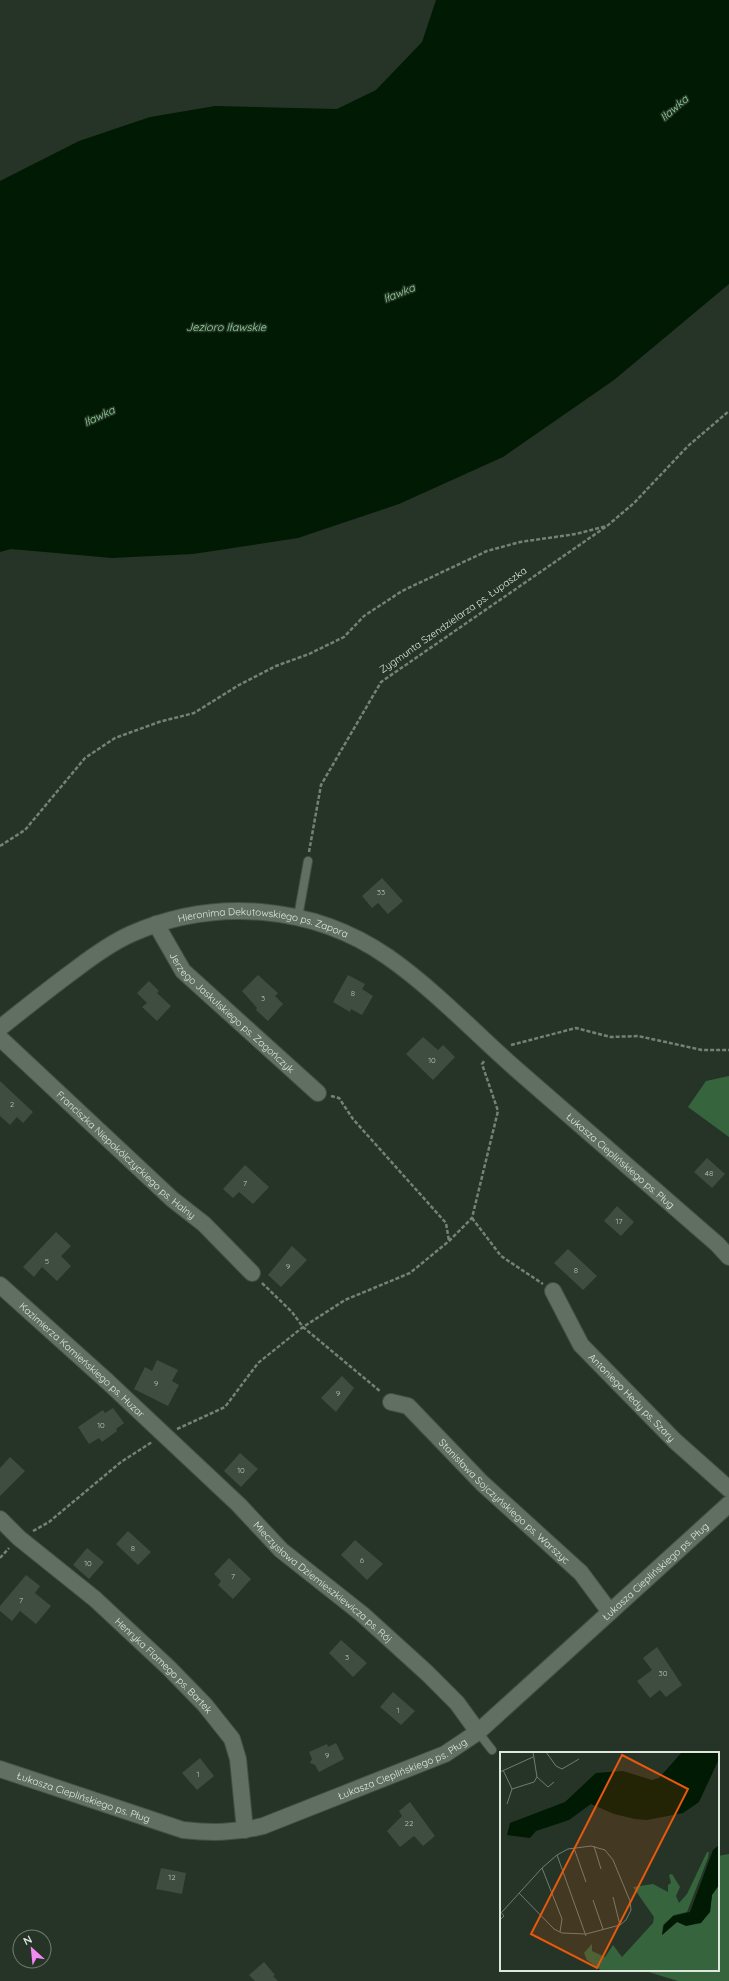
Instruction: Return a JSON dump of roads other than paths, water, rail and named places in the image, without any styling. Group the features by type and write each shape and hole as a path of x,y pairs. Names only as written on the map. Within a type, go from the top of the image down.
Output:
{"street":[{"name":"Hieronima Dekutowskiego ps. Zapora","path":"0,1028 102,950 130,934 156,924 197,913 237,910 273,912 298,917 339,930 388,957 426,987 511,1065"},
{"name":"Jerzego Jaskulskiego ps. Zagończyk","path":"156,924 184,971 318,1093"},
{"name":"Franciszka Niepokólczyckiego ps. Halny","path":"0,1038 172,1199 204,1224 252,1273"},
{"name":"Łukasza Cieplińskiego ps. Pług","path":"511,1065 717,1244 729,1257"},
{"name":"Kazimierza Kamieńskiego ps. Huzar","path":"0,1285 164,1435"},
{"name":"Antoniego Hedy ps. Szary","path":"552,1291 581,1345 675,1441 729,1489"},
{"name":"Stanisława Sojczyńskiego ps. Warszyc","path":"391,1402 408,1406 482,1484 581,1573 610,1612"},
{"name":"Mieczysława Dziemieszkiewicza ps. Rój","path":"164,1435 240,1505 281,1550 362,1614 427,1673 457,1703 478,1732"},
{"name":"Łukasza Cieplińskiego ps. Pług","path":"0,1769 183,1830 213,1833 245,1830 285,1818 445,1754 478,1732 729,1504"},
{"name":"Henryka Flamego ps. Bartek","path":"0,1519 20,1538 95,1599 169,1668 205,1705 232,1740 238,1759 245,1830"}],"lane":[{"path":"298,917 308,861"},
{"path":"478,1732 492,1750"}],"water":[{"name":"Jezioro Iławskie","path":"436,0 729,0 729,284 614,380 503,457 399,504 298,538 193,554 112,558 11,549 0,552 0,181 79,141 150,117 215,106 337,109 376,90 422,42"}],"water label":[{"name":"Iławka","path":"674,108"},
{"name":"Iławka","path":"399,293"},
{"name":"Iławka","path":"99,416"}]}
